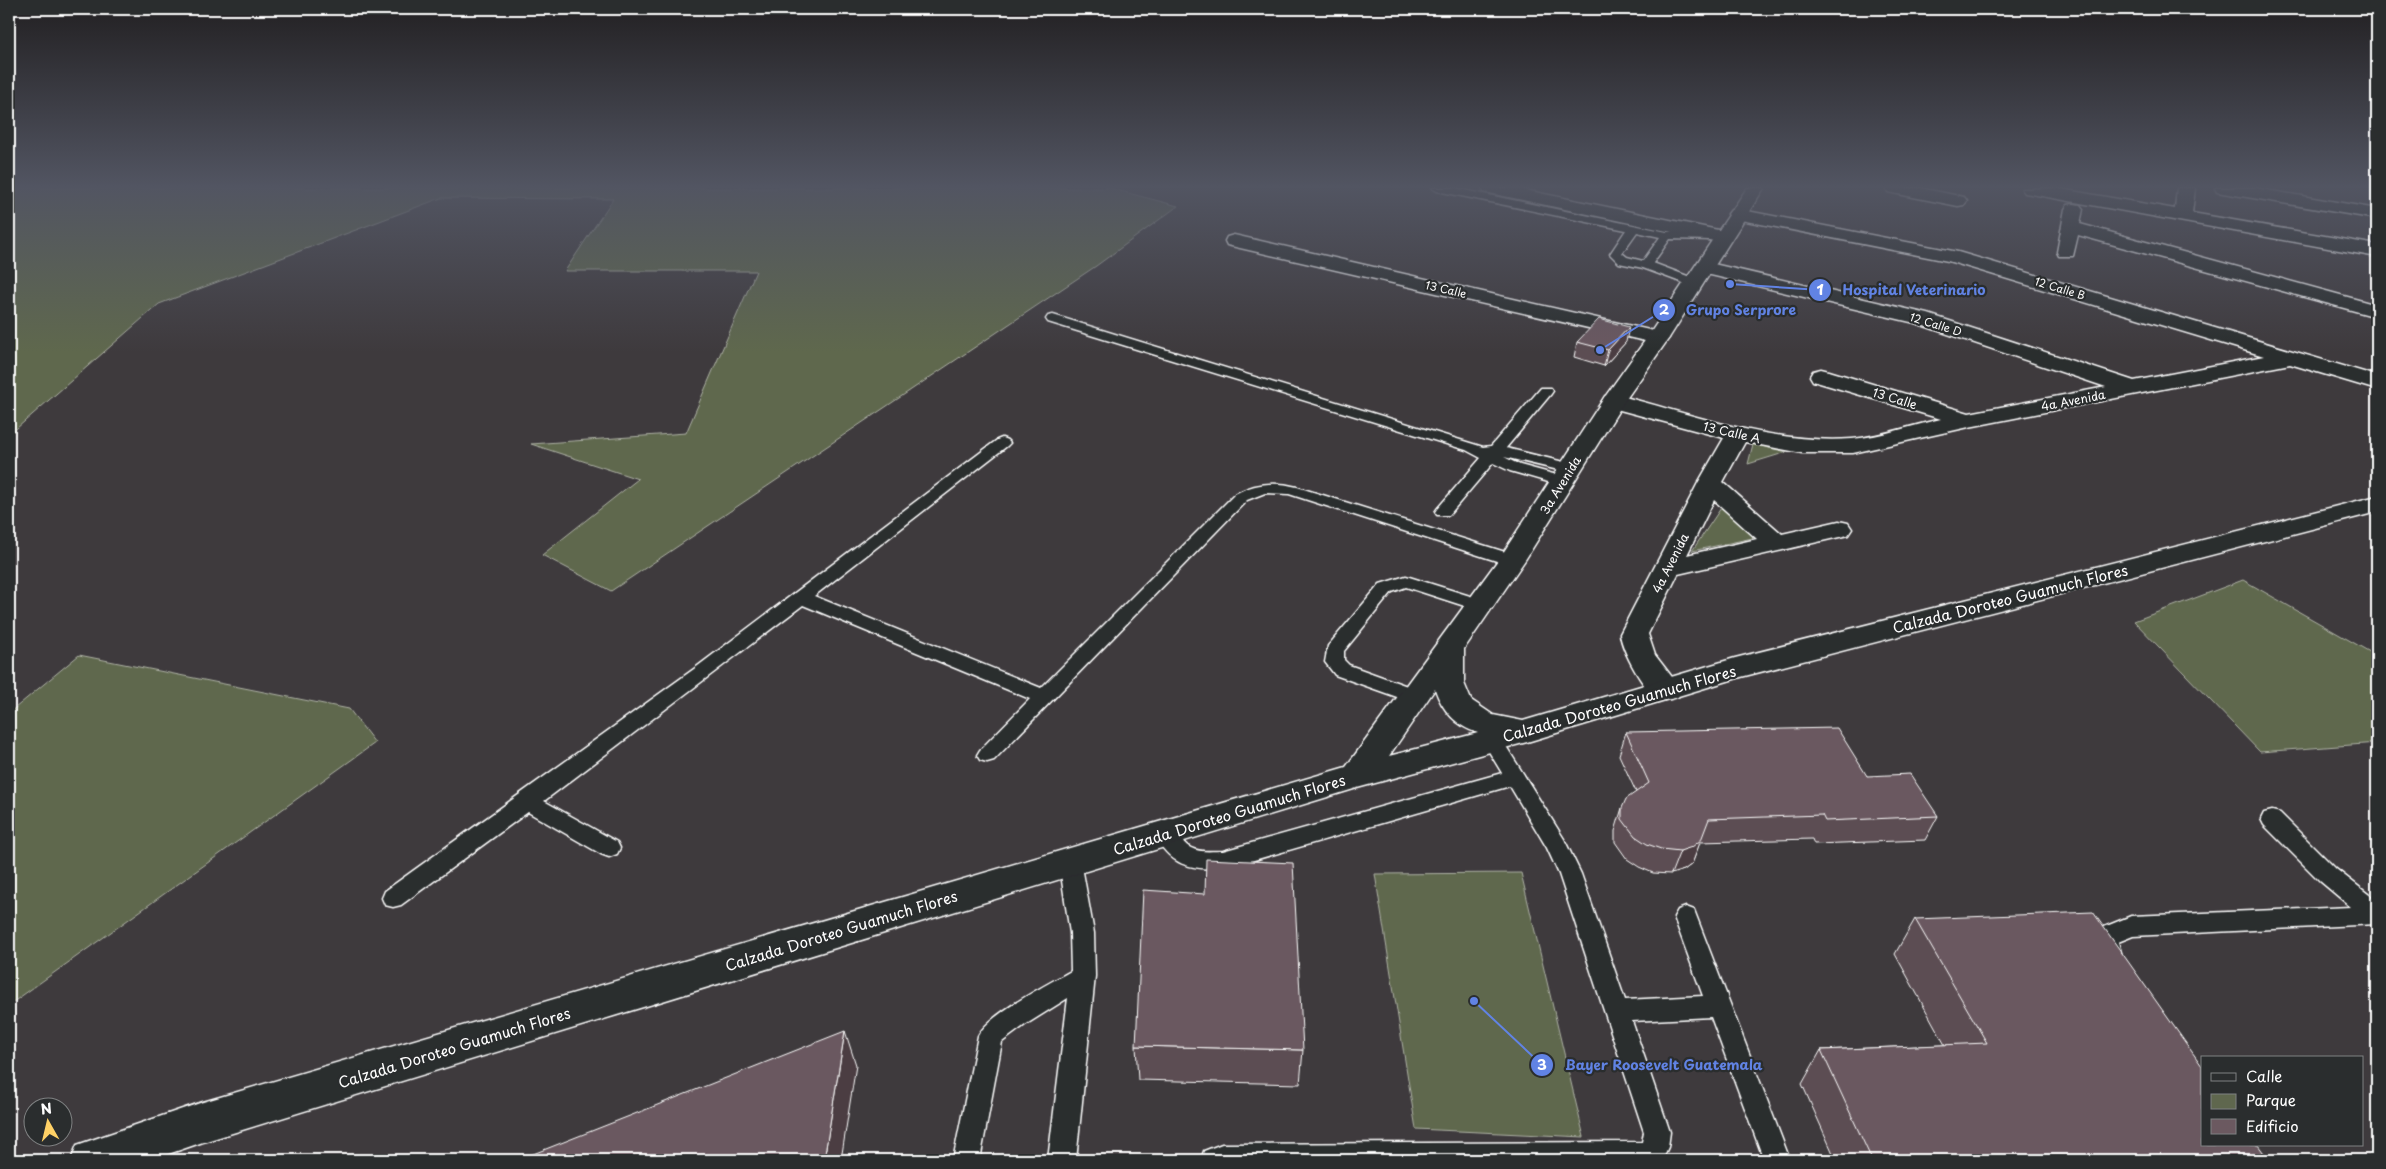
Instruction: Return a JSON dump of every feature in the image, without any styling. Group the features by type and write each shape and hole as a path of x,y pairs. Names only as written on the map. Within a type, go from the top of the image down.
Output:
{"street":[{"name":"13 Calle","path":"1241,243 1658,338"},
{"name":"3a Avenida","path":"1357,776 1512,560 1613,401 1658,338 1720,243"},
{"name":"12 Calle B","path":"1882,243 1951,256 2377,383"},
{"path":"2066,252 2068,243"},
{"path":"2206,243 2377,251"},
{"path":"2210,243 2377,311"},
{"name":"12 Calle D","path":"1699,276 1921,318 2134,388"},
{"name":"4a Avenida","path":"1853,446 1969,420 2293,357"},
{"name":"13 Calle","path":"1821,376 1969,420"},
{"name":"13 Calle A","path":"1613,401 1738,434 1802,446 1853,446"},
{"name":"4a Avenida","path":"1667,690 1641,658 1635,644 1634,634 1710,483 1738,434"},
{"path":"1710,483 1778,544"},
{"name":"Calzada Doroteo Guamuch Flores","path":"92,1160 212,1119 1357,776 1527,731 1745,666 2377,504"},
{"path":"1666,568 1778,544 1839,528"},
{"path":"1449,648 1446,681 1451,694 1461,709 1482,723 1500,728 1527,731"}],"lane":[{"path":"1624,243 1616,254 1623,260 1699,276"},
{"path":"1646,265 1662,243"},
{"path":"1053,319 1493,454 1515,468 1567,474"},
{"path":"1443,512 1546,391"},
{"path":"393,898 529,803 802,598 1002,443"},
{"path":"987,755 1241,497 1253,490 1271,487 1291,490 1512,560"},
{"path":"1414,696 1342,670 1334,662 1335,650 1386,588 1406,582 1480,605"},
{"path":"802,598 1044,697"},
{"path":"1214,1160 1222,1157 1648,1157 1655,1148 1656,1132 1570,874 1556,845 1492,740"},
{"path":"1164,833 1182,855 1202,860 1223,860 1515,777"},
{"path":"529,803 609,848"},
{"path":"2272,819 2328,875 2377,914"},
{"path":"1062,1160 1083,976 1082,933 1070,861"},
{"path":"2119,976 2113,968 2105,938 2131,926 2377,914"},
{"path":"1686,918 1777,1160"},
{"path":"966,1160 991,1036 1016,1017 1083,976"},
{"path":"1615,1011 1720,1006"}],"green space":[{"path":"9,243 322,243 159,304 9,435"},
{"path":"584,243 1128,243 1096,266 611,591 542,555 638,479 531,444 686,433 756,271 565,271"},
{"path":"1753,444 1787,452 1748,464"},
{"path":"1723,505 1757,537 1692,551"},
{"path":"2243,580 2377,656 2377,743 2260,752 2134,621"},
{"path":"79,655 349,709 375,743 9,1005 9,713"},
{"path":"1521,873 1584,1137 1416,1129 1375,874"}],"building":[{"path":"1599,319 1629,327 1608,350 1577,342"},
{"path":"1837,728 1867,776 1910,774 1938,816 1825,821 1822,815 1709,819 1701,840 1692,847 1680,851 1661,849 1647,844 1635,836 1622,819 1622,808 1626,799 1649,783 1626,732"},
{"path":"1206,859 1293,863 1303,1050 1136,1046 1143,890 1205,894"},
{"path":"2093,912 2201,1065 2201,1146 2259,1146 2269,1160 1872,1160 1821,1050 1987,1043 1915,919"},
{"path":"845,1031 824,1160 518,1160"}],"place":[{"name":"Hospital Veterinario","path":"1730,284"},
{"name":"Grupo Serprore","path":"1600,350"},
{"name":"Bayer Roosevelt Guatemala","path":"1474,1001"}]}
